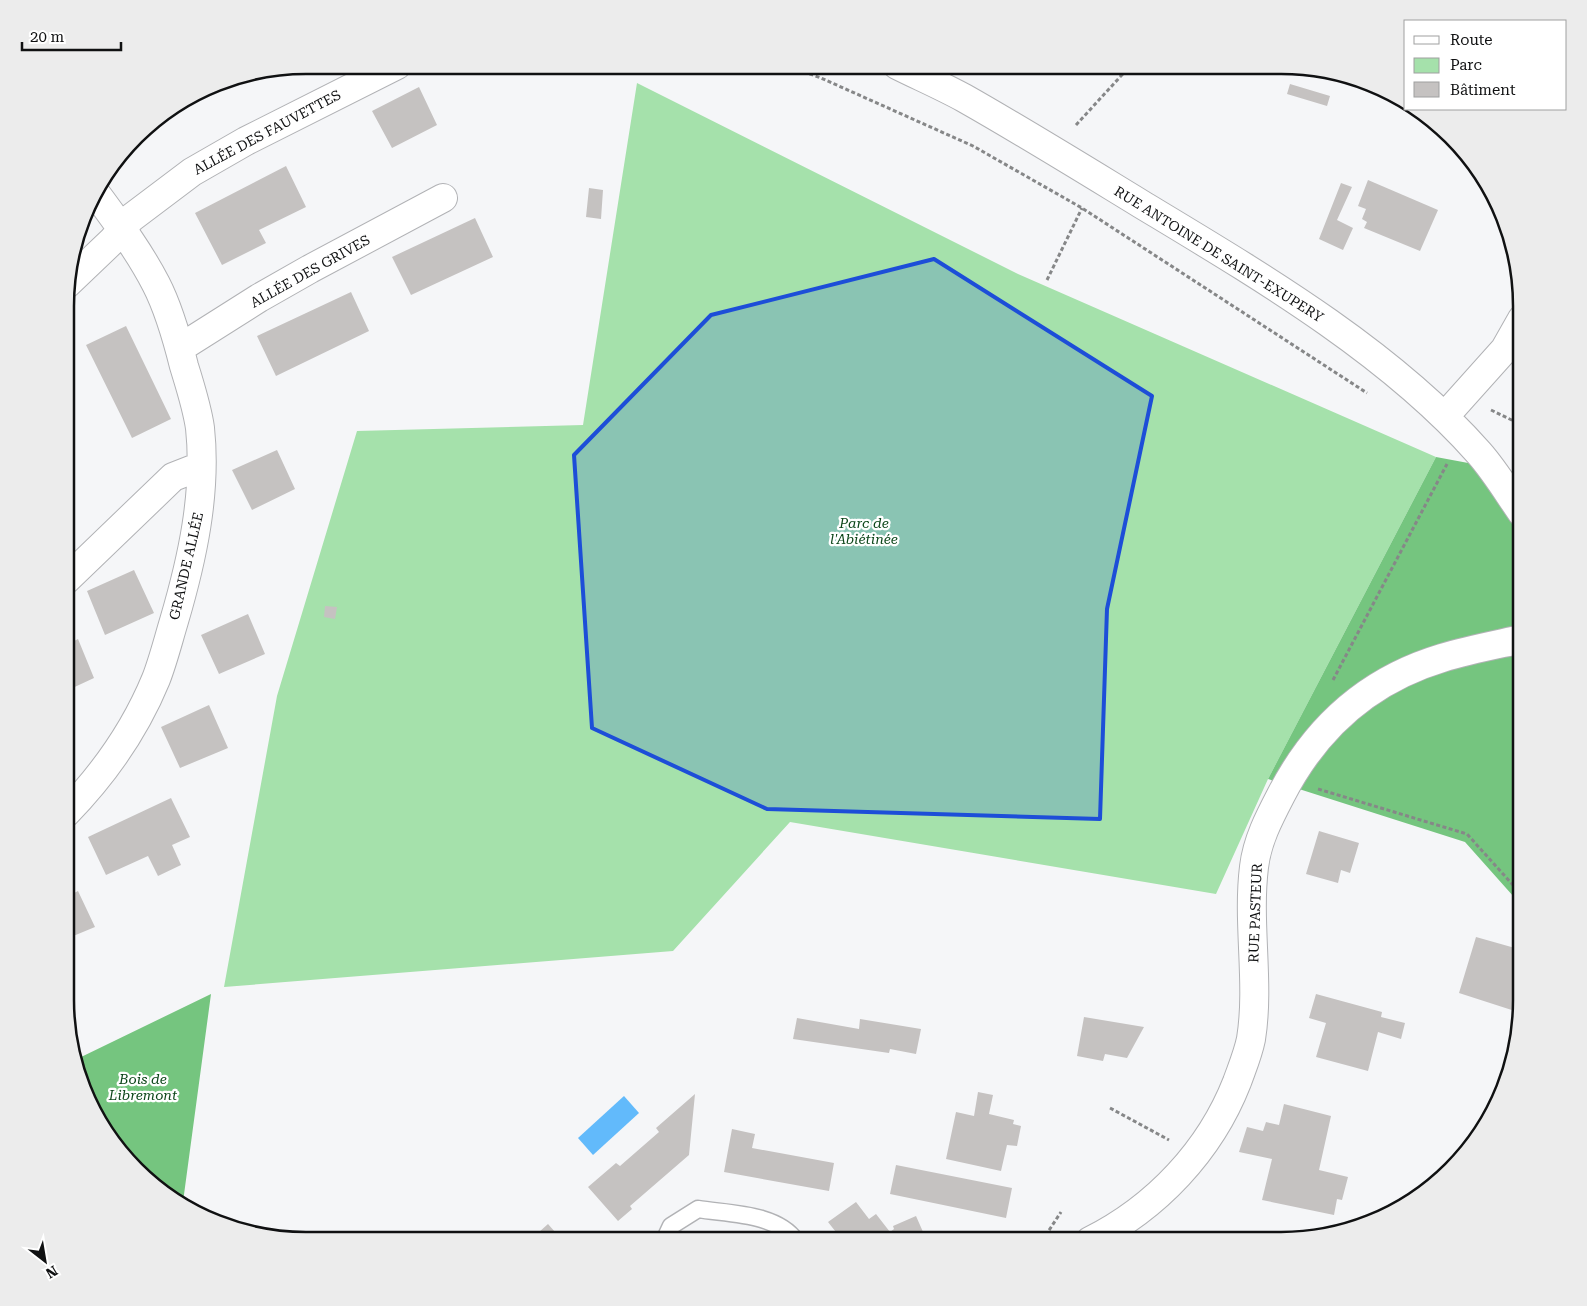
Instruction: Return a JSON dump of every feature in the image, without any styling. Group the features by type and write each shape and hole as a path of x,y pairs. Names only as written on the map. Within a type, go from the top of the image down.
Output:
{"street":[{"name":"ALLÉE DES FAUVETTES","path":"76,275 113,240 131,218 192,172 246,141 379,74"},
{"name":"RUE ANTOINE DE SAINT-EXUPERY","path":"915,74 962,97 1229,256 1356,343 1445,416 1481,454 1513,500"},
{"name":"ALLÉE DES GRIVES","path":"180,348 301,274 443,198"},
{"name":"GRANDE ALLÉE","path":"74,805 115,757 137,722 156,678 181,596 192,549 198,514 202,466 200,427 180,348 168,314 156,285 122,229 100,199"},
{"path":"1445,416 1505,349 1513,335"},
{"path":"74,572 173,477 202,466"},
{"name":"RUE PASTEUR","path":"1107,1232 1140,1209 1161,1191 1196,1155 1205,1144 1232,1094 1248,1053 1251,1037 1254,1005 1252,910 1254,867 1264,827 1289,780 1320,735 1341,714 1373,689 1417,667 1441,658 1513,641"}],"lane":[{"path":"668,1232 671,1226 698,1209 762,1219 780,1225 787,1232"}],"path":[{"path":"810,74 973,146 1082,208 1372,396"},
{"path":"1076,125 1123,74"},
{"path":"1047,280 1082,208"},
{"path":"1332,682 1451,456"},
{"path":"1289,780 1467,834 1513,885"},
{"path":"1110,1108 1196,1155"},
{"path":"1048,1232 1061,1212"}],"highlighted area":[{"path":"934,259 1152,396 1107,609 1100,819 767,809 592,728 574,455 711,315"}],"green space":[{"name":"Parc de l'Abiétinée","path":"637,83 1018,274 1436,457 1268,779 1216,894 790,822 673,951 224,987 277,696 357,431 583,425"},
{"path":"1436,457 1513,471 1513,896 1465,842 1268,779"},
{"name":"Bois de Libremont","path":"211,994 184,1197 153,1175 122,1142 105,1116 91,1089 81,1057"}],"water":[{"path":"624,1096 639,1113 593,1155 578,1138"}],"building":[{"path":"1290,84 1330,96 1327,106 1287,94"},
{"path":"419,87 437,125 392,148 372,111"},
{"path":"286,166 306,207 259,230 266,243 222,265 195,213"},
{"path":"1368,180 1438,210 1420,251 1364,228 1367,222 1362,219 1366,209 1358,206"},
{"path":"1341,183 1352,187 1337,220 1353,228 1343,250 1319,239"},
{"path":"589,188 603,190 601,219 586,217"},
{"path":"475,218 493,257 411,295 392,257"},
{"path":"351,292 369,331 276,376 257,336"},
{"path":"126,326 171,419 132,438 86,345"},
{"path":"277,450 295,489 252,510 232,470"},
{"path":"134,570 154,613 105,635 87,591"},
{"path":"325,606 337,607 335,619 324,617"},
{"path":"248,614 265,654 219,674 201,635"},
{"path":"78,639 94,678 74,687 74,641"},
{"path":"209,705 228,748 180,768 161,727"},
{"path":"171,798 190,837 172,845 181,865 158,876 148,856 106,875 88,837"},
{"path":"1319,831 1359,843 1350,873 1341,870 1338,883 1306,874"},
{"path":"78,891 95,927 74,936 74,893"},
{"path":"1476,937 1513,947 1513,1010 1459,993"},
{"path":"1316,994 1382,1012 1381,1017 1405,1023 1401,1039 1378,1032 1368,1071 1316,1057 1326,1023 1309,1018"},
{"path":"1084,1017 1144,1027 1127,1058 1105,1054 1103,1061 1077,1056"},
{"path":"797,1018 859,1029 860,1019 921,1029 916,1054 890,1049 889,1053 793,1039"},
{"path":"978,1092 993,1095 989,1114 1014,1120 1013,1124 1021,1126 1017,1146 1007,1145 1001,1171 946,1159 956,1112 974,1116"},
{"path":"695,1094 689,1155 630,1206 632,1209 618,1221 588,1187 616,1163 620,1166 659,1132 656,1128"},
{"path":"1284,1104 1331,1116 1319,1170 1348,1177 1342,1200 1337,1199 1334,1215 1262,1200 1272,1159 1239,1152 1247,1127 1263,1131 1266,1122 1279,1125"},
{"path":"732,1129 755,1134 752,1148 834,1163 829,1191 724,1172"},
{"path":"896,1165 1012,1188 1006,1218 890,1194"},
{"path":"856,1202 869,1219 876,1214 890,1232 836,1232 828,1222"},
{"path":"916,1216 923,1232 890,1232 894,1229 893,1226"},
{"path":"548,1224 555,1232 539,1232"}]}
